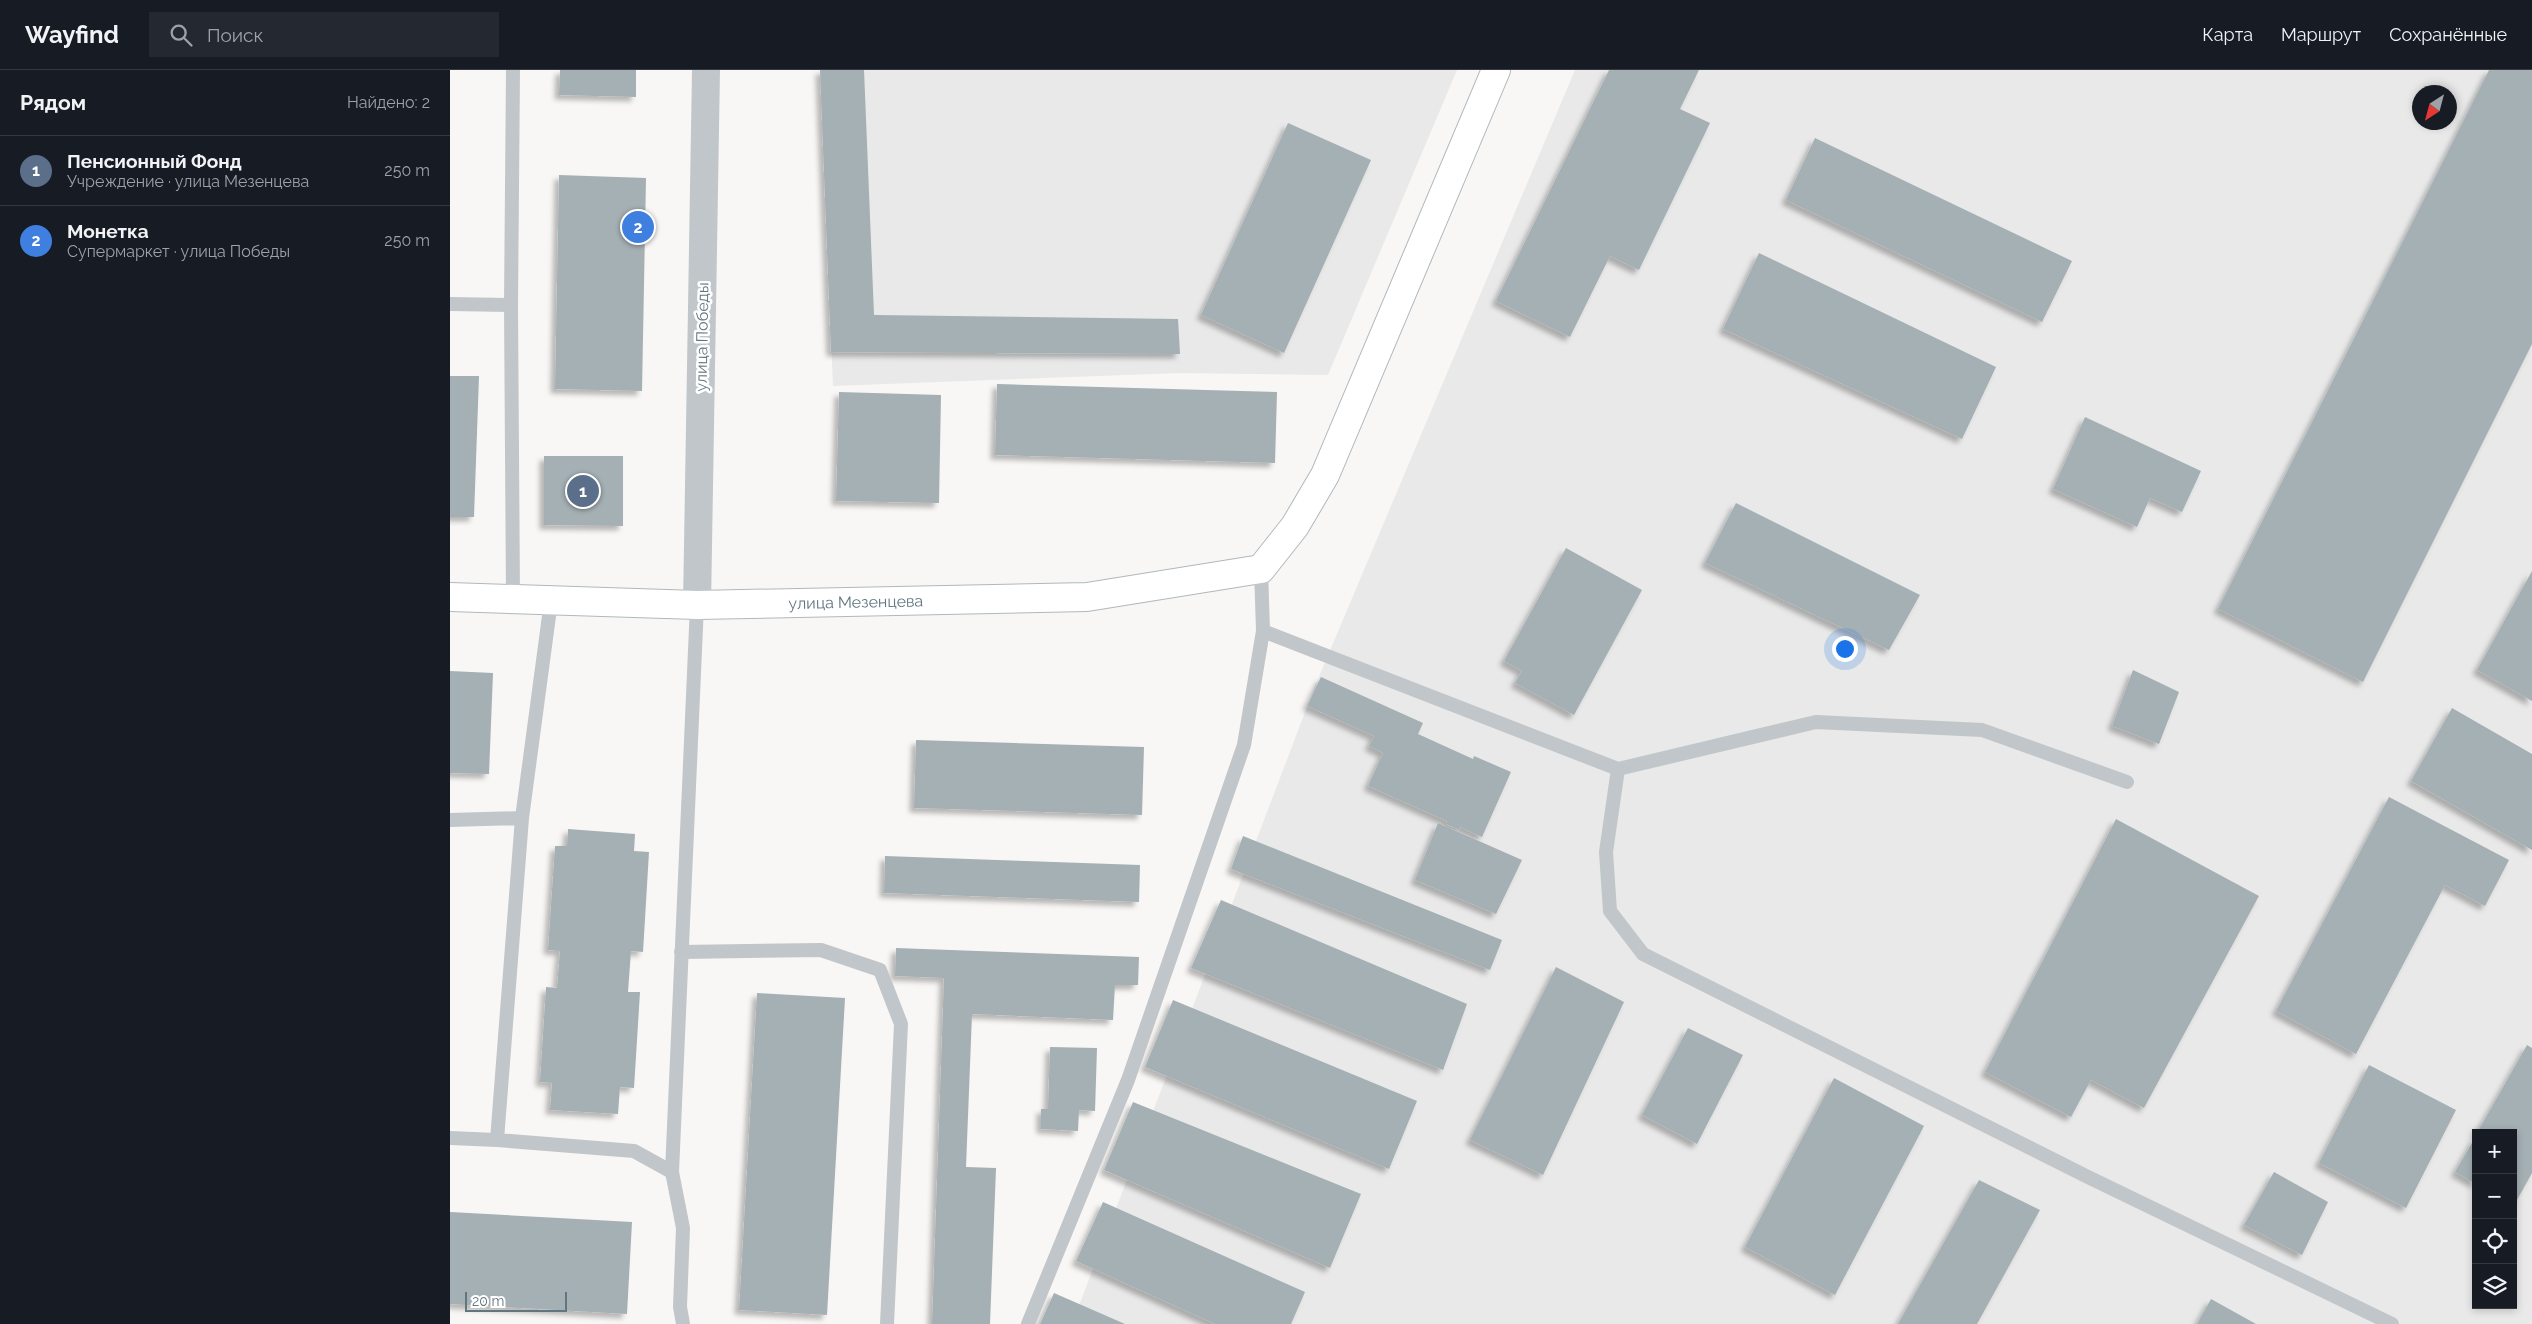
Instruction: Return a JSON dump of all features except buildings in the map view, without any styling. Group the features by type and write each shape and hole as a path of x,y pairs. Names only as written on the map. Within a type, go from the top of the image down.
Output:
{"main road":[{"path":"1261,569 1295,526 1325,475 1496,70"},
{"name":"улица Мезенцева","path":"450,596 697,605 1087,597 1261,569"}],"street":[{"name":"улица Победы","path":"697,605 706,70"}],"lane":[{"path":"513,70 511,305 513,598"},
{"path":"450,304 511,305"},
{"path":"1028,1324 1128,1080 1244,745 1263,631 1261,569"},
{"path":"497,1140 522,818 551,601"},
{"path":"683,1324 680,1307 683,1228 672,1172 697,605"},
{"path":"1263,631 1618,769 1816,722 1982,730 2127,782"},
{"path":"1618,769 1606,852 1610,911 1643,954 2079,1173 2392,1324"},
{"path":"450,820 522,818"},
{"path":"682,952 821,950 880,970 901,1024 888,1324"},
{"path":"450,1138 634,1151 672,1172"}],"shaded area":[{"path":"820,70 1457,70 1328,375 1179,373 833,386"},
{"path":"1575,70 2532,70 2532,1324 1072,1324 1315,686"}],"place":[{"name":"Монетка","path":"638,227"},
{"name":"Пенсионный Фонд","path":"583,491"}]}
